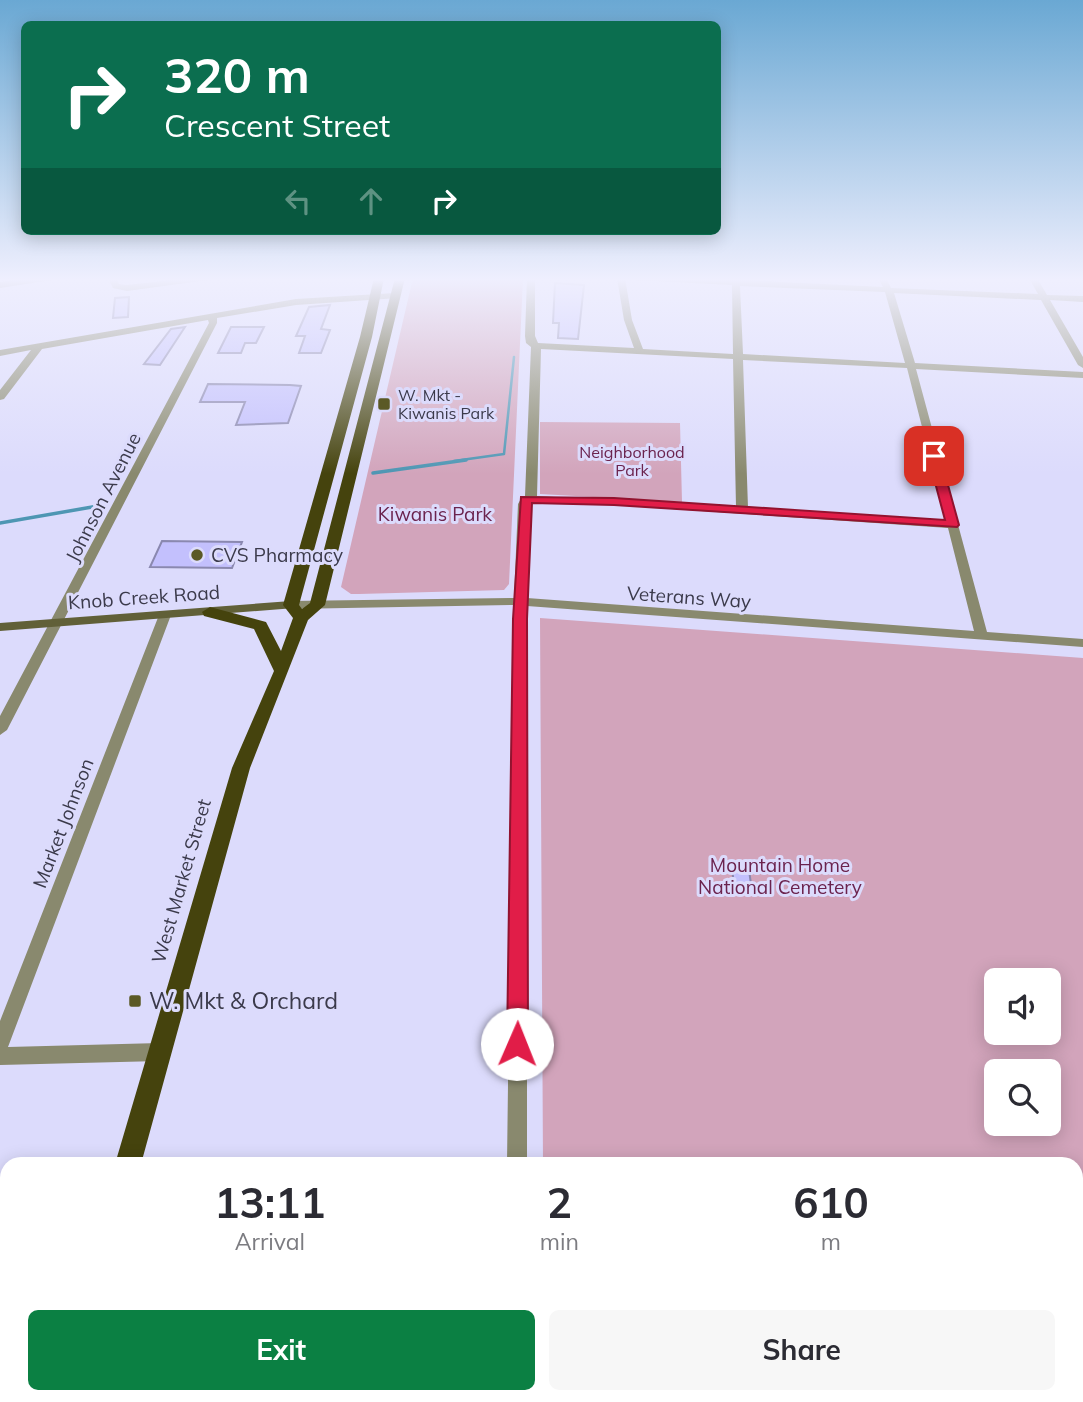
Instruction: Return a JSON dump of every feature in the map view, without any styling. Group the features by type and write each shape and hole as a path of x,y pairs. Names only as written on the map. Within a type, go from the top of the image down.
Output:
{"main road":[{"name":"West Market Street","path":"130,1157 241,768 282,671 363,343"},
{"path":"296,611 317,605 383,343"},
{"name":"Knob Creek Road","path":"0,626 210,612 296,611"},
{"path":"210,612 260,626 282,671"}],"street":[{"path":"0,352 54,343"},
{"name":"Johnson Avenue","path":"0,730 202,343"},
{"path":"532,343 536,346 640,352 1083,375"},
{"path":"637,343 640,352"},
{"path":"738,343 742,510"},
{"path":"903,343 982,636"},
{"path":"1071,343 1083,365"},
{"path":"0,397 39,346"},
{"path":"531,499 536,346"},
{"path":"517,1157 520,602 526,499 742,510 952,525"},
{"name":"Veterans Way","path":"317,605 475,600 520,602 1083,643"},
{"name":"Market Johnson","path":"0,1045 165,615"},
{"path":"0,1056 160,1052"}],"green space":[{"name":"Kiwanis Park","path":"398,343 520,343 509,584 504,590 351,594 341,587"},
{"name":"Neighborhood Park","path":"540,422 680,423 682,502 540,494"},
{"name":"Mountain Home National Cemetery","path":"540,618 1083,658 1083,1157 543,1157"}],"building":[{"path":"160,343 174,343 160,365 144,364"},
{"path":"223,343 245,343 241,353 218,353"},
{"path":"302,343 325,343 321,353 299,353"},
{"path":"208,384 301,386 288,423 236,425 245,402 200,402"},
{"name":"CVS Pharmacy","path":"162,541 242,542 232,568 150,567"},
{"path":"731,862 748,863 751,884 734,884"}],"waterway":[{"path":"454,461 504,454 514,357"},
{"path":"373,473 466,460"},
{"path":"0,523 98,506"}],"place":[{"name":"W. Mkt - Kiwanis Park","path":"384,404"},
{"name":"CVS Pharmacy","path":"197,555"},
{"name":"W. Mkt & Orchard","path":"135,1001"}],"route":[{"path":"517,1044 520,619 526,499 614,502 952,525 934,456"}]}
